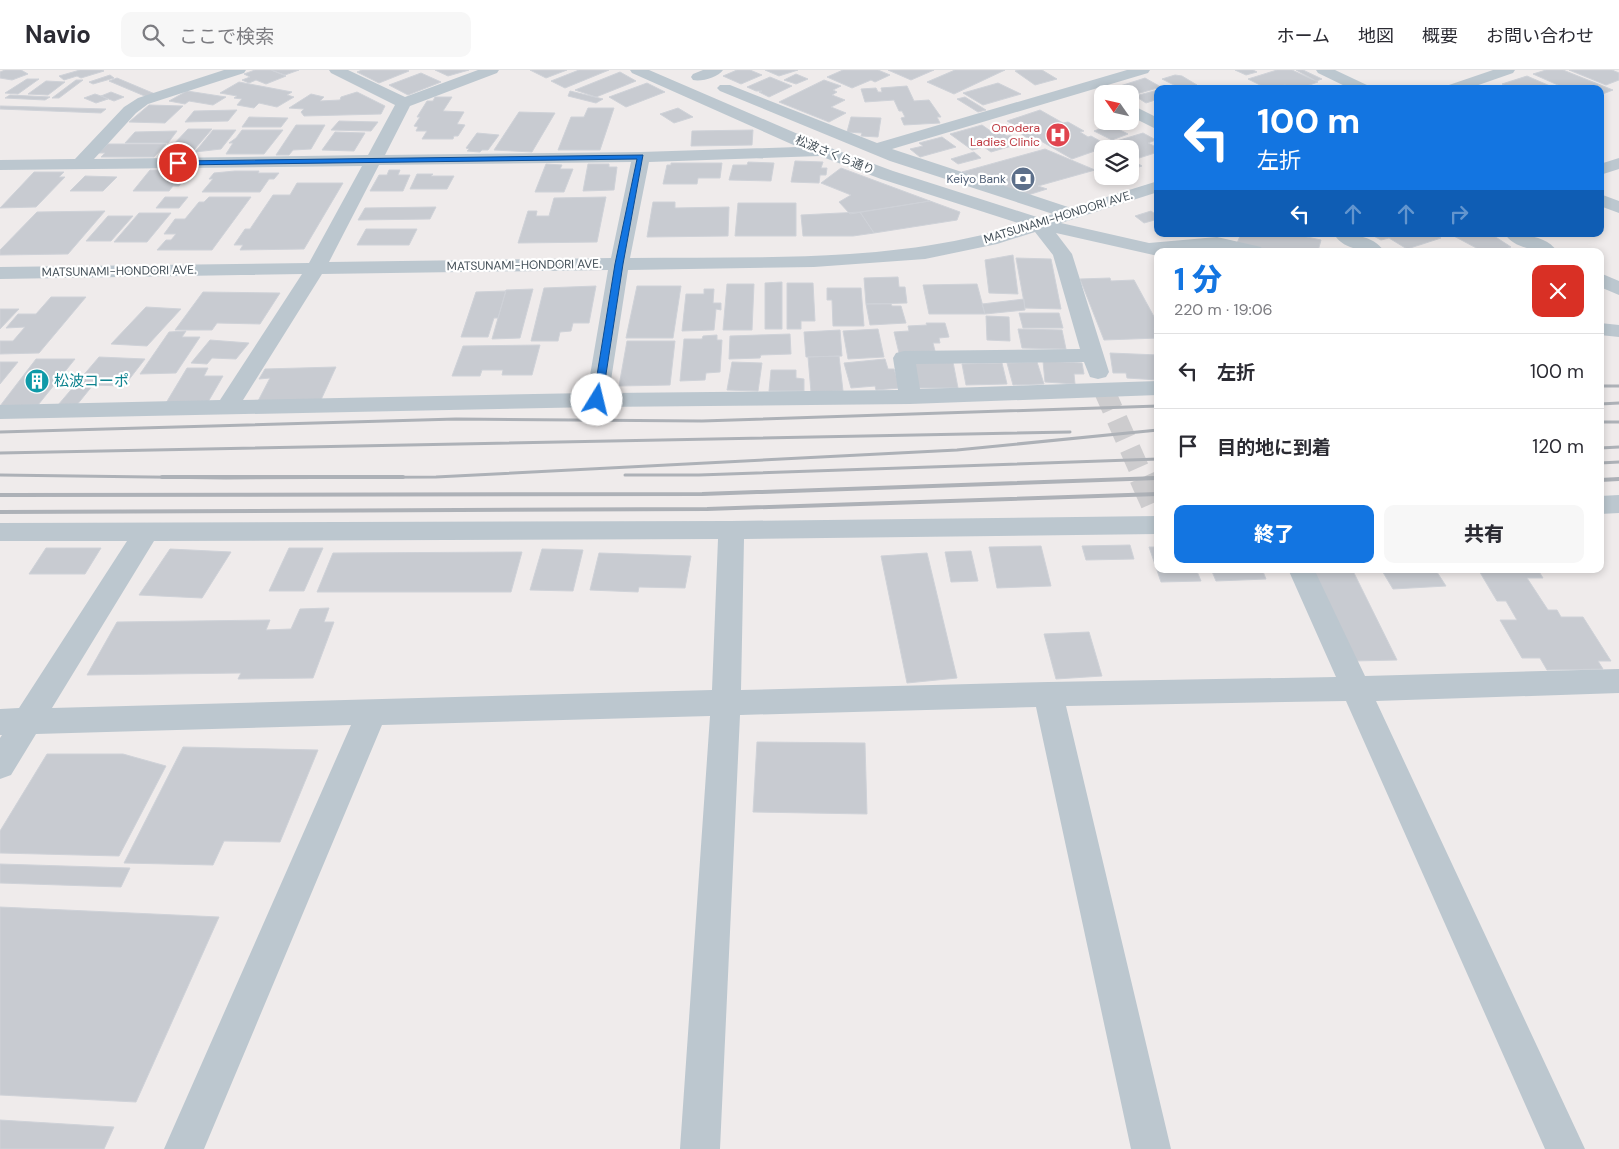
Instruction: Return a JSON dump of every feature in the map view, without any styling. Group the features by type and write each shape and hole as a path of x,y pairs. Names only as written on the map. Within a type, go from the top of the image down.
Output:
{"street":[{"path":"80,164 130,110 136,106 239,70"},
{"path":"336,70 404,103"},
{"path":"226,408 316,268 404,103 492,70"},
{"name":"松波さくら通り","path":"637,70 822,151 887,175 1039,224 1154,252"},
{"path":"682,70 875,149 1071,214"},
{"path":"698,77 716,70"},
{"path":"875,149 1143,70"},
{"path":"1323,70 1355,85"},
{"path":"1463,85 1508,70"},
{"path":"1071,73 1094,87"},
{"path":"1139,114 1154,123"},
{"path":"0,165 372,161 822,151"},
{"path":"597,400 619,264 641,156"},
{"path":"1604,169 1619,163"},
{"name":"MATSUNAMI-HONDORI AVE.","path":"0,272 814,261 925,253 996,238 1154,187"},
{"path":"1604,201 1619,208"},
{"path":"1039,224 1062,254 1104,390"},
{"path":"1349,237 1369,248"},
{"path":"1520,237 1542,248"},
{"name":"松波さくら通り","path":"1182,248 1217,243 1240,248"},
{"path":"1604,281 1619,288"},
{"path":"1604,301 1619,303"},
{"path":"1604,330 1619,331"},
{"path":"910,397 904,358 1092,355"},
{"path":"0,412 597,400 910,397 1154,388"},
{"path":"1604,505 1619,504"},
{"path":"0,532 731,530 1154,525"},
{"path":"700,1149 726,703 731,530"},
{"path":"0,765 14,721 146,532"},
{"path":"1303,573 1565,1149"},
{"path":"14,721 1619,681"},
{"path":"1048,694 1151,1149"},
{"path":"184,1149 372,712"}],"building":[{"path":"5,70 21,70 28,74 12,80 0,78 0,72"},
{"path":"80,70 104,71 81,78 77,76 64,80 59,76"},
{"path":"255,70 271,70 286,76 266,84 256,80 249,83 242,80 250,77 244,74"},
{"path":"271,70 299,70 285,75"},
{"path":"362,70 409,71 379,83 357,72"},
{"path":"435,70 469,70 448,76"},
{"path":"530,70 567,70 546,78"},
{"path":"579,70 609,70 565,88 551,81"},
{"path":"737,70 750,70 762,75 741,84 723,76"},
{"path":"765,70 798,70 779,76"},
{"path":"843,70 878,70 890,75 875,82 871,80 852,88 827,77"},
{"path":"888,70 934,70 911,80"},
{"path":"955,70 1005,70 954,94 927,82"},
{"path":"1042,70 1057,79 1035,85 1015,71"},
{"path":"1235,70 1253,70 1257,72 1246,75"},
{"path":"1277,70 1292,70 1318,82 1309,85 1260,85 1248,79"},
{"path":"1296,70 1303,70 1322,79 1316,81"},
{"path":"1546,70 1563,70 1600,85 1558,85 1533,74"},
{"path":"1569,70 1612,70 1619,73 1619,80 1606,85"},
{"path":"620,72 636,81 596,97 575,90"},
{"path":"421,73 441,82 408,95 389,85"},
{"path":"796,74 808,79 796,84 784,80"},
{"path":"110,75 114,78 93,84 89,82"},
{"path":"1175,75 1182,76 1197,85 1174,85 1162,79"},
{"path":"1527,76 1548,85 1504,85 1502,84"},
{"path":"770,77 792,86 769,97 759,92 762,91 756,91 747,87"},
{"path":"117,78 155,94 147,97 109,81"},
{"path":"1145,78 1157,85 1154,85 1154,89 1139,93 1139,85 1123,85"},
{"path":"27,79 39,79 18,94 5,93"},
{"path":"76,80 83,80 59,98 52,98"},
{"path":"824,80 841,86 833,90 837,92 832,95 845,100 831,107 846,113 829,122 779,102"},
{"path":"46,81 65,82 48,95 28,94"},
{"path":"239,82 292,92 287,95 294,97 277,107 259,103 254,108 237,105 242,99 234,98 237,96 220,93"},
{"path":"647,83 665,92 626,107 609,97"},
{"path":"998,83 1021,94 983,105 963,93"},
{"path":"907,86 914,101 929,100 941,117 937,117 940,123 904,125 901,118 905,117 902,111 899,111 894,100 865,102 861,89 876,88 878,92 882,92 881,88"},
{"path":"1604,86 1613,90 1604,93"},
{"path":"187,91 226,97 213,105 189,101 185,104 169,101"},
{"path":"570,91 603,99 596,103 568,96"},
{"path":"1154,91 1154,100 1146,103 1139,99 1139,95"},
{"path":"111,92 124,97 114,101 101,96"},
{"path":"357,92 385,106 381,114 304,116 301,112 304,109 289,108 311,94 324,97 320,101 340,100 341,97"},
{"path":"95,94 108,99 96,103 84,98"},
{"path":"10,95 50,97 45,100 5,98"},
{"path":"435,97 452,97 443,111 464,112 457,124 465,125 458,136 454,136 453,139 422,139 427,131 416,131 418,127 414,126 420,117 417,117 427,101 433,101"},
{"path":"965,97 986,110 978,112 957,99"},
{"path":"149,105 183,106 165,123 129,122"},
{"path":"0,106 106,109 101,113 0,109"},
{"path":"588,108 614,108 600,150 558,150 571,117 584,117"},
{"path":"678,108 693,117 674,123 660,114"},
{"path":"237,110 228,121 185,122 194,111"},
{"path":"1040,110 1063,123 1068,122 1084,131 1080,132 1088,137 1091,136 1098,140 1094,140 1094,151 1072,159 1034,137 1029,139 1007,125 1012,124 1007,121"},
{"path":"519,112 555,113 532,152 494,150"},
{"path":"249,117 288,118 281,127 242,127"},
{"path":"851,117 881,118 878,137 861,136 862,133 847,132"},
{"path":"339,121 378,122 371,131 331,130"},
{"path":"296,125 325,125 311,149 293,150 289,155 276,155"},
{"path":"982,125 992,132 998,130 1007,136 1010,135 1022,143 991,152 984,147 972,150 950,134"},
{"path":"188,129 212,129 188,157 167,156 178,147 171,147"},
{"path":"213,130 236,130 221,149 195,152"},
{"path":"242,130 283,130 264,154 226,154 233,143 229,143"},
{"path":"753,130 752,145 691,146 692,131"},
{"path":"1120,130 1128,134 1112,140 1094,131"},
{"path":"177,131 168,143 125,143 135,132"},
{"path":"335,132 365,133 354,151 322,150"},
{"path":"477,133 499,135 488,150 480,152 467,151 469,149 466,148"},
{"path":"1143,133 1154,139 1154,141 1148,143 1154,146 1154,153 1139,158 1139,140 1120,140"},
{"path":"942,137 956,147 920,157 910,149 923,146 919,143"},
{"path":"108,144 166,144 154,157 101,157 105,153 99,153"},
{"name":"Keiyo Bank","path":"1045,149 1094,170 1038,186 1047,189 1028,195 962,172"},
{"path":"974,152 981,158 958,164 951,159"},
{"path":"795,161 823,162 821,168 827,168 826,175 820,175 819,183 791,182"},
{"path":"748,162 774,163 771,181 729,180 733,165 747,165"},
{"path":"671,163 722,163 720,178 698,178 697,184 663,184 667,165 671,165"},
{"path":"546,164 562,165 560,169 573,169 564,192 535,192"},
{"path":"588,164 609,164 609,167 617,167 614,190 583,191"},
{"path":"841,168 930,201 850,214 839,202 851,195 821,183"},
{"path":"150,170 191,170 179,186 173,186 169,191 133,191"},
{"path":"389,170 400,170 398,175 410,175 403,191 370,191 379,175 387,175"},
{"path":"235,171 279,173 274,179 269,179 260,192 202,192 213,179 209,179 214,173"},
{"path":"34,172 64,172 59,177 65,177 36,207 0,208"},
{"path":"417,174 454,176 447,189 410,189"},
{"path":"85,176 117,177 103,191 70,191"},
{"path":"297,183 343,183 304,249 240,250 243,245 234,245 245,229 250,229 273,195 290,195"},
{"path":"165,197 188,197 179,208 156,208"},
{"path":"209,197 251,197 212,250 157,250 166,240 171,240 176,234 164,234 175,219 185,219 199,202 204,202"},
{"path":"606,197 597,242 518,243 528,211 537,211 536,216 549,216 554,198"},
{"path":"930,201 960,212 957,220 874,233 860,212"},
{"path":"653,202 675,202 675,208 729,207 728,236 647,237"},
{"path":"738,203 796,203 796,236 735,236"},
{"path":"436,207 430,219 358,220 365,208"},
{"path":"105,211 68,254 0,255 0,250 37,212"},
{"path":"1151,211 1154,213 1154,220 1144,223 1135,216"},
{"path":"860,212 874,233 853,236 803,236 801,215"},
{"path":"139,213 171,213 147,242 114,242"},
{"path":"108,216 133,216 111,241 86,241"},
{"path":"366,229 417,229 409,245 357,245"},
{"path":"1240,237 1307,237 1321,240 1319,248 1260,248 1237,243"},
{"path":"1376,237 1441,238 1410,248 1405,248 1389,238 1381,240"},
{"path":"1456,237 1496,237 1511,247 1508,248 1476,248"},
{"path":"1013,255 1018,294 989,293 985,260"},
{"path":"1016,258 1051,259 1061,309 1025,308"},
{"path":"898,277 899,287 905,287 907,303 866,304 864,278"},
{"path":"1110,278 1111,281 1134,280 1154,317 1154,338 1104,340 1080,279"},
{"path":"782,282 782,329 765,329 765,283"},
{"path":"787,283 813,283 815,321 801,321 801,329 787,329"},
{"path":"727,284 754,284 752,330 723,330"},
{"path":"977,284 985,314 929,314 923,285"},
{"path":"596,286 589,323 573,323 571,331 560,332 558,341 531,341 544,288"},
{"path":"637,286 681,286 673,338 626,338"},
{"path":"827,288 861,288 864,326 833,326 832,300 827,300"},
{"path":"533,289 520,338 492,339 506,290"},
{"path":"704,289 714,289 713,303 721,303 721,310 716,309 714,330 682,331 686,294 704,294"},
{"path":"506,291 498,318 494,318 488,337 461,337 476,292"},
{"path":"203,292 280,293 260,324 217,323 212,330 175,330"},
{"path":"51,297 86,297 39,353 0,354 0,341 13,341 25,327 6,328 18,314 36,314"},
{"path":"1024,299 1025,310 985,314 982,304"},
{"path":"866,304 901,306 906,323 870,325"},
{"path":"146,307 181,309 147,346 111,344"},
{"path":"0,309 19,309 0,329"},
{"path":"1019,313 1059,313 1063,328 1023,328"},
{"path":"986,316 1009,317 1010,341 987,340"},
{"path":"926,323 945,323 949,337 939,338 940,343 933,343 935,351 899,353 894,332 909,331 908,326 927,325"},
{"path":"878,329 884,357 848,359 843,331"},
{"path":"1018,329 1062,330 1066,349 1022,348"},
{"path":"840,330 842,356 806,357 804,332"},
{"path":"186,331 182,337 200,337 176,373 140,374 169,332"},
{"path":"790,334 791,354 729,359 730,336"},
{"path":"717,335 717,340 722,340 720,372 706,373 705,380 680,381 684,339 702,339 703,336"},
{"path":"210,340 249,343 236,359 212,358 207,364 191,363"},
{"path":"627,341 675,341 670,385 619,386"},
{"path":"540,345 532,375 502,375 503,370 482,370 480,376 452,376 463,346"},
{"path":"1110,353 1154,355 1154,380 1127,378 1126,373 1113,373"},
{"path":"839,356 843,391 811,392 808,357"},
{"path":"99,357 145,359 124,386 93,385 76,406 58,405"},
{"name":"松波コーポ","path":"36,359 75,359 38,405 0,406"},
{"path":"885,359 888,369 894,369 900,388 876,390 875,386 851,388 844,363"},
{"path":"1043,361 1082,363 1084,374 1074,374 1075,384 1045,382"},
{"path":"0,362 18,362 0,384"},
{"path":"732,362 762,363 758,391 727,390"},
{"path":"953,362 958,388 916,388 912,363"},
{"path":"1037,362 1044,384 1013,385 1007,363"},
{"path":"1002,363 1007,384 966,385 962,364"},
{"path":"336,367 320,402 257,403 270,378 259,379 265,369"},
{"path":"187,368 208,368 204,376 223,376 208,402 166,403"},
{"path":"771,370 796,370 796,378 804,379 804,391 769,391"},
{"path":"1130,545 1134,559 1086,560 1082,546"},
{"path":"1041,546 1051,586 997,588 989,547"},
{"path":"1149,547 1154,547 1154,562"},
{"path":"46,548 101,548 85,574 29,574"},
{"path":"289,548 323,548 304,591 269,591"},
{"path":"170,549 231,552 202,598 139,595"},
{"path":"542,549 583,550 573,591 530,590"},
{"path":"971,551 978,581 951,582 945,552"},
{"path":"522,552 511,592 317,592 333,553"},
{"path":"599,553 691,556 685,588 639,587 638,592 590,590"},
{"path":"927,553 957,678 907,683 881,556"},
{"path":"1158,573 1198,573 1201,581 1161,582"},
{"path":"1213,573 1264,573 1266,579 1216,581"},
{"path":"1314,573 1354,573 1397,660 1353,661"},
{"path":"1383,573 1438,573 1446,586 1393,589"},
{"path":"1480,573 1540,573 1543,578 1527,578 1548,610 1557,610 1561,617 1583,617 1611,661 1598,661 1603,669 1547,670 1540,658 1522,658 1500,620 1517,620 1506,601 1497,601"},
{"path":"329,608 324,622 334,622 313,678 238,679 241,673 87,675 117,622 270,620 266,630 291,629 300,609"},
{"path":"1089,632 1102,676 1056,679 1044,634"},
{"path":"757,742 865,743 867,814 753,812"},
{"path":"183,747 318,750 280,842 224,841 213,865 124,863"},
{"path":"47,754 123,754 166,766 119,856 0,853 0,831"},
{"path":"0,864 130,868 121,887 0,883"},
{"path":"0,907 219,917 136,1102 0,1095"},
{"path":"0,1120 114,1127 104,1149 0,1149"}],"tunnel":[{"path":"1104,390 1143,478"},
{"path":"1143,477 1154,502"}],"railway":[{"path":"1604,386 1619,386"},
{"path":"1604,404 1619,403"},
{"path":"0,432 456,419 702,421 1154,406"},
{"path":"1604,422 1619,422"},
{"path":"0,475 226,478 436,477 957,450 1154,430"},
{"path":"0,453 1070,432"},
{"path":"1604,448 1619,447"},
{"path":"625,475 699,475 1154,459"},
{"path":"1604,463 1619,462"},
{"path":"162,477 403,477"},
{"path":"1146,478 1154,478"},
{"path":"0,495 702,494 1154,478"},
{"path":"1604,480 1619,479"},
{"path":"0,512 707,509 1154,494"}],"place":[{"name":"Onodera Ladies Clinic","path":"1058,135"},
{"name":"Keiyo Bank","path":"1023,179"},
{"name":"松波コーポ","path":"37,381"}],"route":[{"path":"178,163 641,156 619,264 597,400"}]}
